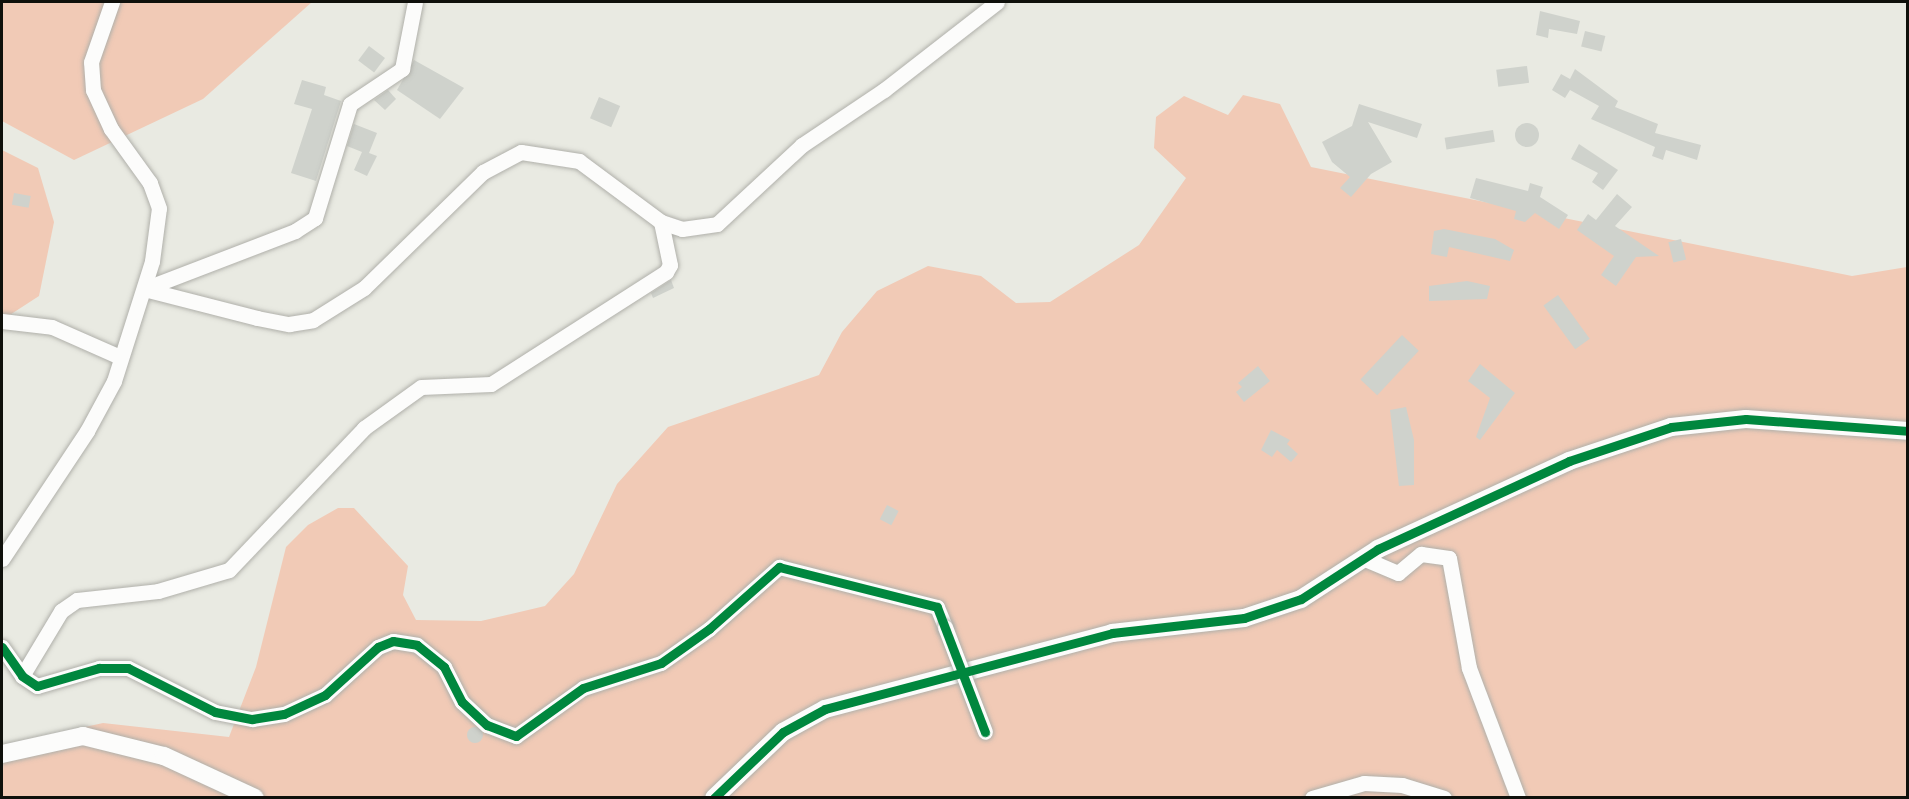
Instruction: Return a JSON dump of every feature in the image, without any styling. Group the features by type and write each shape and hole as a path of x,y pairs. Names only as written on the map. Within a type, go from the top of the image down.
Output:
{"street":[{"path":"2,559 87,431 120,357 144,289 159,208 150,183 111,129 93,90 91,62 112,2"},
{"path":"144,289 296,231 315,218 350,104 402,69 415,2"},
{"path":"144,289 289,324 313,320 364,288 483,172 521,152 579,161 661,222 690,229 717,224 802,145 884,90 997,2"},
{"path":"22,676 61,611 77,600 158,591 229,570 364,429 421,387 491,384 666,272 670,265 661,222"},
{"path":"2,321 52,327 120,357"},
{"path":"714,798 783,732 825,709 1112,633 1244,618 1301,599 1365,559 1569,461 1671,427 1716,419 1908,431"},
{"path":"1365,559 1398,573 1421,554 1449,558 1469,668 1518,798"},
{"path":"2,647 22,676 37,686 99,668 128,668 215,712 252,719 284,714 325,695 378,647 393,641 417,645 444,667 462,702 479,718 516,736 582,688 661,663 779,567 937,607 985,732"},
{"path":"2,754 83,736 164,756 255,798"},
{"path":"1312,798 1364,783 1402,785 1444,798"}],"shaded area":[{"path":"2,2 312,2 203,99 74,160 2,121"},
{"path":"1243,95 1280,104 1311,167 1852,276 1907,267 1907,797 2,798 4,745 103,723 229,737 256,667 286,547 308,525 338,508 354,508 408,566 403,595 416,620 481,621 545,606 574,574 617,484 668,427 819,375 842,332 877,291 928,266 981,276 1016,303 1050,302 1139,245 1186,178 1154,148 1156,117 1184,96 1228,115"},
{"path":"2,150 38,168 54,222 39,296 2,320"}],"building":[{"path":"1540,11 1580,21 1577,34 1549,29 1548,38 1536,35"},
{"path":"1585,31 1605,36 1602,52 1581,47"},
{"path":"369,46 385,58 374,72 358,60"},
{"path":"414,60 464,88 440,119 397,90"},
{"path":"1527,66 1529,83 1498,87 1496,70"},
{"path":"1575,69 1618,101 1615,107 1658,124 1655,133 1701,145 1697,160 1666,150 1663,160 1652,156 1655,147 1591,119 1599,106 1570,90 1565,98 1552,90 1561,74 1570,79"},
{"path":"302,80 326,87 324,95 341,101 316,181 291,173 312,109 294,104"},
{"path":"388,90 396,99 385,110 374,100"},
{"path":"599,97 620,106 611,127 590,118"},
{"path":"1359,104 1422,124 1417,138 1368,122 1392,162 1371,174 1351,197 1340,188 1350,177 1332,162 1322,142 1352,126"},
{"path":"1527,123 1536,126 1539,135 1536,144 1527,147 1518,144 1515,135 1518,126"},
{"path":"354,124 377,133 369,153 377,156 367,176 354,170 362,152 347,146"},
{"path":"1493,130 1495,142 1446,150 1445,138"},
{"path":"1579,144 1618,170 1603,190 1592,182 1598,173 1571,159"},
{"path":"1476,178 1528,191 1530,183 1543,187 1540,197 1568,215 1559,229 1535,213 1525,222 1514,219 1516,211 1470,198"},
{"path":"14,193 31,196 29,208 12,205"},
{"path":"1617,194 1632,207 1615,226 1659,256 1636,257 1616,286 1601,275 1614,256 1577,230 1588,214 1596,220"},
{"path":"1444,229 1495,239 1514,250 1510,261 1449,247 1447,257 1431,254 1434,231"},
{"path":"1681,239 1686,259 1673,263 1668,242"},
{"path":"671,280 674,288 653,298 651,293"},
{"path":"1467,281 1490,286 1487,299 1429,301 1429,286"},
{"path":"1558,295 1590,339 1575,349 1543,306"},
{"path":"1402,335 1419,351 1377,395 1360,380"},
{"path":"1480,364 1515,393 1480,440 1476,437 1490,398 1468,381"},
{"path":"1258,366 1270,381 1244,402 1236,392 1242,387 1238,383"},
{"path":"1406,407 1414,440 1414,485 1399,486 1390,410"},
{"path":"1271,430 1290,440 1287,444 1298,454 1291,462 1277,450 1272,457 1261,450"},
{"path":"887,505 899,511 891,525 880,519"},
{"path":"475,727 483,735 475,743 467,735"}],"cycle path":[{"path":"714,798 783,732 825,709 1112,633 1244,618 1301,599 1378,549 1569,461 1671,427 1746,419 1908,431"},
{"path":"2,647 22,676 37,686 99,668 128,668 215,712 252,719 284,714 325,695 378,647 393,641 417,645 444,667 462,702 487,725 516,736 583,688 661,663 709,629 779,567 937,607 985,732"}]}
